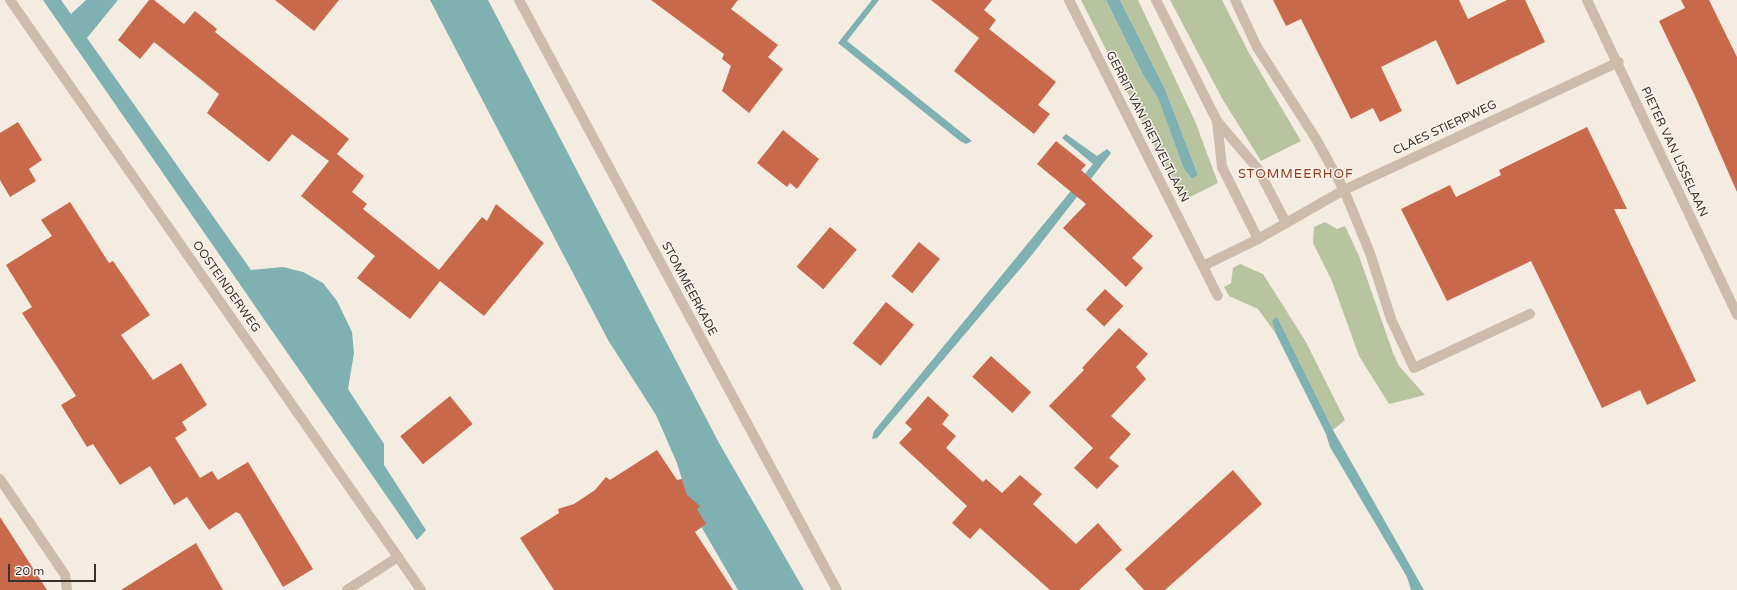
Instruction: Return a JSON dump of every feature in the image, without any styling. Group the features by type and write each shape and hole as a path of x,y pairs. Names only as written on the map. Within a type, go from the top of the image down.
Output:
{"street":[{"name":"OOSTEINDERWEG","path":"10,0 421,590"},
{"name":"STOMMEERKADE","path":"519,0 837,590"},
{"name":"GERRIT VAN RIETVELTLAAN","path":"1069,0 1218,296"},
{"path":"1156,0 1218,121 1258,168 1286,223"},
{"path":"1235,0 1256,47 1316,139 1344,190 1370,253 1392,319 1414,368 1530,314"},
{"name":"PIETER VAN LISSELAAN","path":"1587,0 1619,62 1676,190 1737,315"},
{"name":"CLAES STIERPWEG","path":"1258,239 1344,190 1619,62"},
{"path":"1203,266 1258,239 1222,167 1218,121"},
{"path":"0,479 65,575 67,590"},
{"path":"347,590 398,557"}],"green space":[{"path":"1081,0 1106,0 1142,73 1158,97 1184,169 1192,179 1198,175 1165,89 1120,0 1138,0 1195,121 1218,183 1182,201"},
{"path":"1170,0 1222,0 1249,53 1301,141 1261,161 1223,100"},
{"path":"1325,222 1337,229 1345,226 1359,256 1399,366 1425,395 1389,404 1359,356 1332,281 1313,243 1314,227"},
{"path":"1240,264 1263,274 1306,342 1345,420 1333,430 1277,318 1272,321 1276,334 1258,309 1229,296 1224,287 1231,283 1233,268"}],"water":[{"path":"43,0 61,0 71,14 86,0 118,0 87,38 251,270 283,267 303,272 323,283 337,301 352,332 354,353 348,389 384,444 384,465 426,530 417,540"},
{"path":"430,0 488,0 719,443 804,590 738,590 691,509 677,463 656,415 608,340"},
{"path":"872,0 879,0 847,41 972,141 966,144 960,141 838,43"},
{"path":"1106,0 1120,0 1165,89 1198,175 1192,179 1184,169 1158,98 1142,73"},
{"path":"1066,134 1097,156 1107,149 1111,153 1031,256 877,438 872,439 874,431 1093,164 1062,138"},
{"path":"1277,317 1333,430 1424,590 1411,590 1407,577 1330,447 1326,434 1276,334 1272,321"}],"building":[{"path":"149,0 154,0 184,24 195,11 217,29 215,32 349,139 337,154 364,176 352,192 367,204 363,209 439,270 482,217 487,221 496,204 544,243 484,316 440,281 410,319 357,278 375,256 301,196 329,161 292,134 269,162 207,113 219,94 154,42 140,59 118,40"},
{"path":"275,0 339,0 314,31"},
{"path":"651,0 738,0 731,9 778,45 768,57 783,69 749,113 722,91 731,66 722,59 724,54"},
{"path":"931,0 992,0 984,10 996,20 989,29 1056,82 1038,105 1050,114 1034,134 954,71 979,38"},
{"path":"1273,0 1459,0 1468,19 1507,0 1525,0 1545,42 1457,85 1436,40 1381,67 1402,111 1380,122 1373,108 1351,119 1301,19 1286,26"},
{"path":"1681,0 1709,0 1737,57 1737,192 1695,96 1659,21 1685,8"},
{"path":"18,122 42,160 29,169 36,181 10,197 0,180 0,133"},
{"path":"1587,127 1627,209 1614,209 1696,381 1647,405 1640,390 1602,408 1531,261 1447,301 1401,209 1450,185 1456,197 1501,175 1499,170"},
{"path":"783,130 819,159 797,189 790,183 787,187 757,163"},
{"path":"1056,141 1086,165 1081,170 1153,236 1132,258 1143,268 1126,287 1063,228 1086,204 1037,164"},
{"path":"70,202 109,263 113,261 150,315 121,335 153,380 181,363 207,405 182,422 187,430 175,438 200,478 212,471 218,480 248,462 313,569 283,587 240,514 236,512 209,530 187,497 174,505 150,466 120,485 93,444 87,447 61,405 76,396 22,313 32,307 6,265 52,236 41,220"},
{"path":"830,227 857,249 823,289 797,267"},
{"path":"919,242 940,259 912,293 891,276"},
{"path":"1105,289 1123,306 1104,327 1086,309"},
{"path":"886,302 914,325 881,366 853,343"},
{"path":"1119,328 1148,354 1136,367 1146,379 1111,416 1131,434 1109,458 1119,466 1097,489 1074,468 1093,448 1049,406 1084,370 1082,368"},
{"path":"991,356 1031,392 1012,413 972,377"},
{"path":"450,396 473,424 423,464 400,436"},
{"path":"928,396 949,415 942,424 956,436 946,448 983,482 986,479 1002,493 1020,475 1042,494 1033,504 1076,544 1098,523 1122,550 1079,590 1050,590 980,528 970,539 952,523 967,506 899,443 912,429 905,423"},
{"path":"657,450 677,480 682,479 687,495 700,506 697,509 706,524 695,532 733,590 554,590 520,538 559,513 558,509 574,504 595,490 606,477 610,480"},
{"path":"1233,470 1262,504 1165,590 1144,590 1125,569"},
{"path":"0,517 47,590 0,590"},
{"path":"196,543 223,590 121,590"}],"district":[{"name":"STOMMEERHOF","path":"1296,174"}]}
